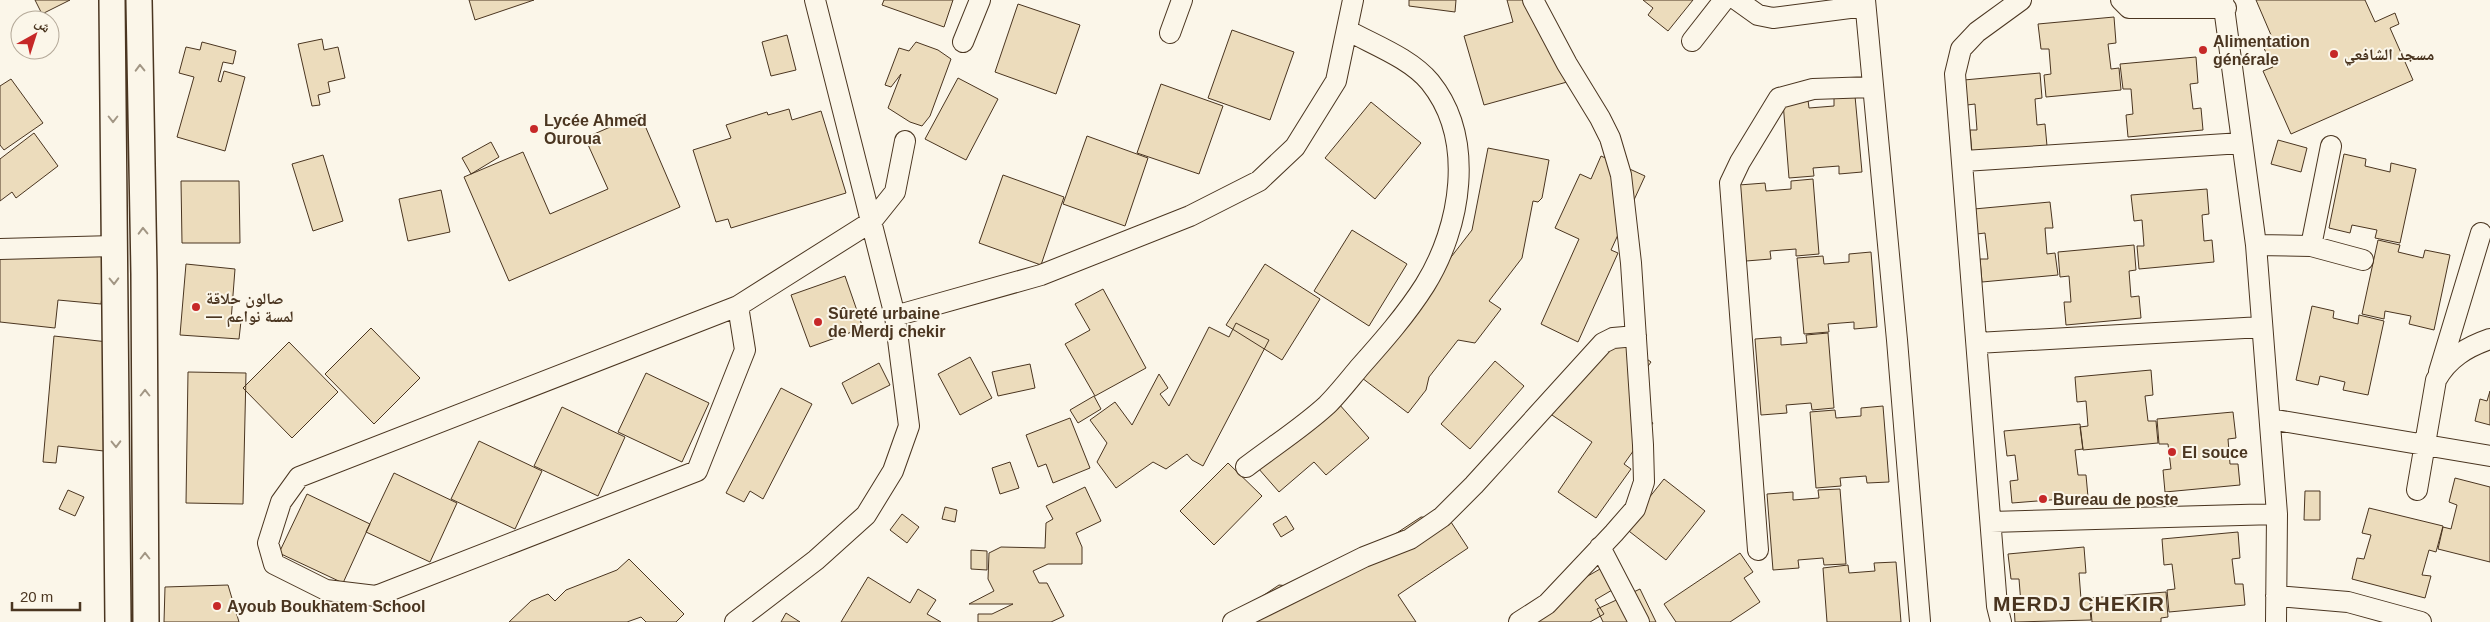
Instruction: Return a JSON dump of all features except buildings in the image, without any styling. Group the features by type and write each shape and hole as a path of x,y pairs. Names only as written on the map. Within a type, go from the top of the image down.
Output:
{"street":[{"path":"112,0 118,622"},
{"path":"139,0 144,274 146,622"},
{"path":"735,622 816,560 866,515 893,471 909,426 895,316 815,0"},
{"path":"963,42 980,0"},
{"path":"1170,34 1182,0"},
{"path":"895,316 1041,275 1190,216 1260,181 1295,147 1336,81 1353,0"},
{"path":"1519,622 1547,604 1635,509 1644,482 1644,445 1636,336 1621,175 1610,138 1600,118 1533,0"},
{"path":"1692,41 1724,0"},
{"path":"1737,0 1758,15 1773,18 1865,3 1897,340 1920,621"},
{"path":"2001,622 1997,606 1964,161 1955,74 1961,49 1977,32 2020,0"},
{"path":"2121,0 2129,8 2224,4 2256,246 2277,514 2276,622"},
{"path":"1246,467 1326,405 1394,328 1426,283 1448,234 1458,195 1458,145 1443,100 1429,81 1408,63 1347,30"},
{"path":"1758,550 1730,183 1740,162 1778,98 1813,89 1872,87"},
{"path":"738,306 745,350 697,472 376,596 326,590 274,564 268,543 281,502 299,477 738,306 871,222 895,192 905,141"},
{"path":"1964,161 2242,144"},
{"path":"2311,246 2330,146"},
{"path":"2417,490 2436,380 2481,233"},
{"path":"0,249 114,246"},
{"path":"2256,246 2311,246 2362,260"},
{"path":"1977,342 2262,327"},
{"path":"1233,622 1364,557 1410,539 1442,517 1474,485 1603,343 1613,338 1636,336"},
{"path":"2436,380 2443,368 2452,359 2473,345 2490,339"},
{"path":"2270,419 2490,456"},
{"path":"1991,522 2277,514"},
{"path":"1600,548 1639,622"},
{"path":"2276,596 2348,602 2421,622"}],"place":[{"name":"Alimentation générale","path":"2203,50"},
{"name":"مسجد الشافعي","path":"2334,54"},
{"name":"Lycée Ahmed Ouroua","path":"534,129"},
{"name":"صالون حلاقة — لمسة نواعم","path":"196,307"},
{"name":"Sûreté urbaine de Merdj chekir","path":"818,322"},
{"name":"El souce","path":"2172,452"},
{"name":"Bureau de poste","path":"2043,499"},
{"name":"Ayoub Boukhatem School","path":"217,606"}],"district":[{"name":"MERDJ CHEKIR","path":"2079,603"}]}
